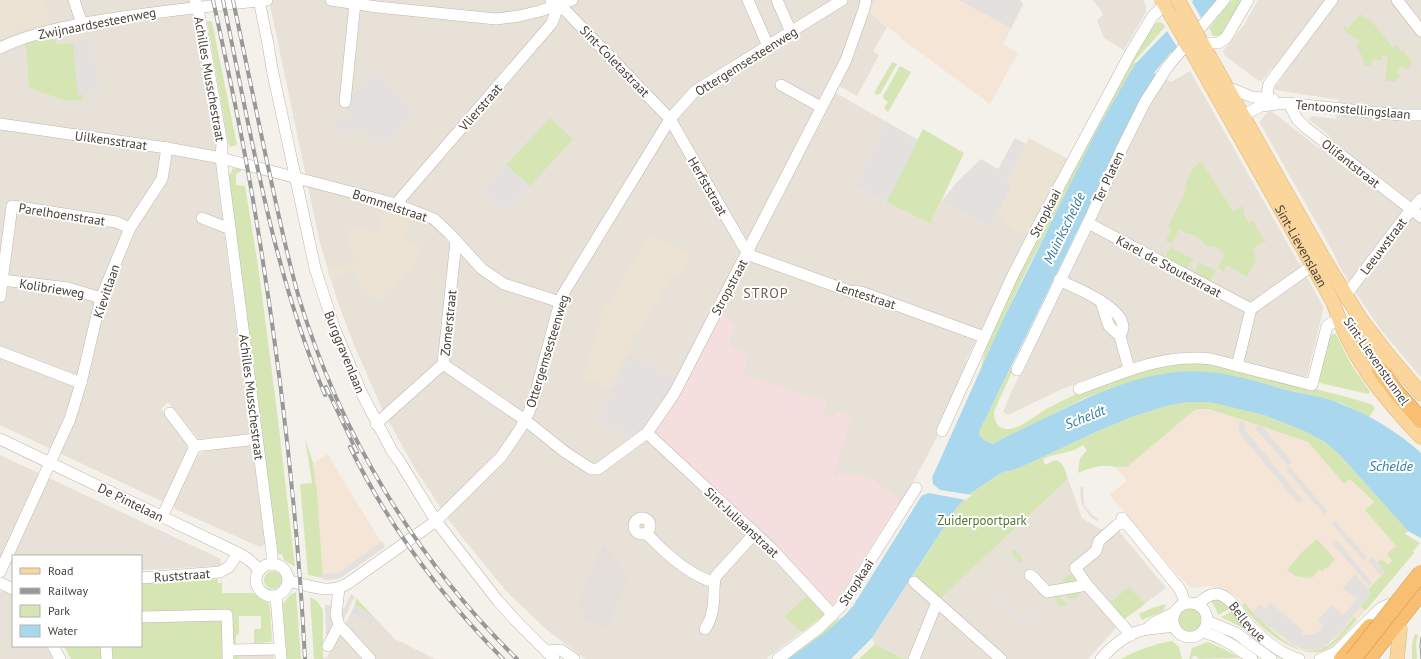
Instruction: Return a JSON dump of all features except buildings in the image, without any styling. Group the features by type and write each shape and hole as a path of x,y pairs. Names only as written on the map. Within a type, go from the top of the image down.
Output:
{"highway":[{"name":"Sint-Lievenstunnel","path":"1382,369 1421,412"},
{"name":"Sint-Lievenstunnel","path":"1382,369 1398,394 1421,420"},
{"path":"1354,659 1421,573"},
{"path":"1368,659 1421,592"},
{"path":"1342,659 1386,610"}],"main road":[{"path":"1169,4 1197,43"},
{"name":"Sint-Lievenslaan","path":"1197,43 1227,87 1243,115 1319,263 1338,319 1357,357 1390,403 1421,437"},
{"name":"Sint-Lievenslaan","path":"1197,43 1218,98 1319,263 1346,295 1370,331 1421,394"},
{"path":"1218,98 1226,101 1242,116 1243,115"},
{"name":"Sint-Lievenstunnel","path":"1319,263 1336,286 1382,369"},
{"name":"Sint-Lievenstunnel","path":"1333,302 1342,311 1382,369"},
{"path":"1357,659 1381,627 1386,610 1421,565"},
{"path":"1376,659 1421,602"},
{"path":"1396,659 1400,629"}],"street":[{"path":"74,0 82,24"},
{"name":"Zwijnaardsesteenweg","path":"0,48 32,35 118,17 196,3 262,0"},
{"name":"Burggravenlaan","path":"262,0 272,70 314,268 348,365 376,424 436,521 498,601 554,659"},
{"path":"331,0 377,7 496,19 519,16 554,3 572,0"},
{"path":"748,0 768,46"},
{"path":"777,0 791,32"},
{"name":"Ottergemsesteenweg","path":"289,581 326,590 339,588 351,582 436,521 501,457 525,420 535,395 560,302 593,244 670,119 695,91 842,0"},
{"name":"Stropstraat","path":"525,420 565,452 594,470 598,469 647,433 674,394 846,60 866,0"},
{"name":"Ter Platen","path":"1017,370 1145,102 1160,76 1224,0"},
{"path":"1197,43 1218,43 1226,38 1248,0"},
{"path":"1266,102 1269,84 1332,0"},
{"path":"1397,0 1421,31"},
{"name":"Achilles Musschestraat","path":"196,3 222,144 221,158 272,553 272,564"},
{"path":"345,102 355,3"},
{"name":"Sint-Coletastraat","path":"554,3 566,10 670,119"},
{"name":"Vlierstraat","path":"396,204 552,23 556,12 554,3"},
{"name":"Stropkaai","path":"942,431 984,337 1040,222 1126,60 1152,17 1169,4"},
{"path":"781,85 821,107"},
{"name":"Tentoonstellingslaan","path":"1227,87 1252,98 1266,102 1400,115 1421,115"},
{"name":"Tentoonstellingslaan","path":"1243,115 1266,102"},
{"name":"Olifantstraat","path":"1287,103 1297,119 1305,127 1421,217"},
{"name":"Herfststraat","path":"670,119 743,246 748,252"},
{"name":"Uilkensstraat","path":"0,124 167,148 221,158"},
{"name":"Kievitlaan","path":"0,572 70,419 82,383 101,298 130,228 162,178 167,148"},
{"name":"Bommelstraat","path":"221,158 396,204 434,219 482,269 504,284 560,302"},
{"name":"Leeuwstraat","path":"1346,295 1421,199"},
{"name":"Parelhoenstraat","path":"0,297 12,206 116,222 130,228"},
{"path":"202,218 230,230"},
{"name":"Karel de Stoutestraat","path":"1088,222 1251,310"},
{"name":"Zomerstraat","path":"376,424 443,364 456,241"},
{"name":"Lentestraat","path":"748,252 752,256 849,291 861,292 984,337"},
{"path":"1237,366 1251,310 1319,263"},
{"name":"Kolibrieweg","path":"2,280 68,288 101,298"},
{"path":"1059,280 1101,302 1109,326 1120,336 1129,369"},
{"path":"1079,389 1129,369 1181,358 1196,357 1211,359 1312,384 1327,326 1338,319"},
{"path":"0,352 82,383"},
{"path":"443,364 525,420"},
{"path":"170,413 195,446"},
{"name":"Sint-Juliaanstraat","path":"647,433 710,493 755,533 833,615"},
{"path":"195,446 257,438"},
{"name":"De Pintelaan","path":"0,439 238,553 248,559 260,570"},
{"path":"162,517 195,446"},
{"name":"Stropkaai","path":"778,659 819,628 842,605 916,488"},
{"path":"1131,635 1108,614 1075,568 1096,551 1099,541 1123,520 1179,588 1185,603"},
{"path":"646,533 663,551 700,577 714,582"},
{"path":"705,629 711,619 714,582 716,576 755,533"},
{"name":"Ruststraat","path":"142,578 220,572 229,567 238,553"},
{"path":"272,564 277,564 284,568 288,574 289,581 285,591 276,596 268,596 259,589 256,581 260,570 272,564"},
{"path":"1030,575 1047,592 1087,585"},
{"path":"914,582 1001,659"},
{"path":"0,583 12,589"},
{"path":"339,588 336,615 339,625 370,659"},
{"name":"Bellevue","path":"1198,604 1208,596 1216,594 1221,596 1234,606 1251,627 1273,645 1292,657 1299,659"},
{"path":"142,617 227,616 231,652 280,654 276,596"},
{"path":"914,659 937,602"},
{"path":"1192,602 1198,604 1205,611 1207,621 1205,629 1203,632 1194,637 1185,637 1176,631 1172,618 1178,607 1185,603 1192,602"},
{"path":"1320,659 1336,652 1381,608 1386,610"},
{"path":"1101,659 1111,647 1124,638 1146,629 1174,613"},
{"path":"1207,621 1236,633 1271,659"},
{"path":"328,646 339,625"},
{"path":"1146,629 1174,626"},
{"path":"1203,632 1233,645 1252,659"},
{"path":"54,647 60,659"},
{"path":"106,647 107,659"},
{"path":"546,651 561,650 574,659"}],"shaded area":[{"path":"0,0 190,0 216,147 217,176 250,434 198,439 168,402 161,409 186,439 187,452 165,500 161,501 0,425"},
{"path":"0,0 45,0 51,22 15,32 0,39"},
{"path":"269,0 876,0 869,12 887,27 873,51 879,55 857,96 839,86 836,93 885,121 854,186 929,224 941,202 991,228 998,213 1007,217 1012,224 1010,227 1027,235 966,361 969,364 934,443 904,499 898,504 835,603 824,615 766,659 585,659 547,630 506,591 450,522 414,467 382,409 355,347 338,303 319,239"},
{"path":"876,0 1020,0 1023,5 1003,44 1018,53 990,104 902,39 869,12"},
{"path":"959,0 1020,0 1023,4 1011,28"},
{"path":"1093,0 1143,0 1146,6 1146,12 1124,50 1104,38 1097,20 1103,15"},
{"path":"1258,0 1421,0 1421,377 1381,330 1342,271 1333,252 1260,123 1260,121 1270,110 1319,148 1330,136 1309,120 1312,116 1336,119 1339,100 1276,90 1275,87 1283,76 1272,68 1262,81 1259,81 1224,55 1223,51 1244,25"},
{"path":"92,39 94,61 97,61 100,93 78,95 73,43 78,40"},
{"path":"1190,71 1323,306 1307,376 1303,377 1203,352 1175,353 1133,362 1062,389 1008,415 1003,412 1010,395 1124,156 1150,105 1165,79 1171,82"},
{"path":"375,72 416,111 383,148 361,129 333,135 330,121 346,118 347,109 342,106"},
{"path":"885,121 918,140 886,202 854,186"},
{"path":"1015,138 1026,144 1007,182 1012,185 991,228 941,202 957,182 981,159 998,169"},
{"path":"1029,138 1068,159 1027,235 1010,227 1012,224 1005,221 1007,217 998,213 1012,185 1007,182"},
{"path":"506,165 530,186 505,212 482,191"},
{"path":"385,209 412,217 404,241 421,245 418,258 385,299 362,294 356,270 330,278 328,272 354,263 347,237 349,227 379,233"},
{"path":"650,234 691,254 679,276 672,273 640,334 634,331 631,339 634,341 611,389 584,377 602,313"},
{"path":"721,316 736,324 728,344 749,356 742,373 827,401 823,414 835,417 836,411 853,416 833,475 836,476 838,470 850,476 856,473 875,481 899,499 898,504 834,604 830,603 779,548 773,539 722,496 655,432 676,403"},
{"path":"628,355 676,378 667,396 645,428 632,438 596,420"},
{"path":"1197,409 1207,409 1222,413 1308,442 1344,484 1350,479 1374,503 1366,510 1396,546 1392,561 1388,565 1382,559 1385,572 1368,589 1371,593 1361,607 1366,610 1357,620 1354,617 1339,635 1323,648 1306,651 1292,645 1255,616 1237,597 1225,590 1210,586 1191,588 1110,495 1127,480 1115,467 1123,468 1186,415"},
{"path":"1244,421 1246,431 1302,499 1298,503 1240,434 1238,423"},
{"path":"1261,425 1292,462 1288,466 1255,428"},
{"path":"249,443 252,445 265,544 260,547 175,509 173,505 198,455 207,449"},
{"path":"328,454 385,547 342,577 323,580 317,492 313,463"},
{"path":"0,455 221,559 220,566 142,570 142,555 12,555 12,564 0,558"},
{"path":"1290,467 1327,511 1324,514 1286,470"},
{"path":"1068,479 1082,518 1100,529 1117,529 1166,588 1124,619 1088,659 904,659 875,644 872,638 912,577 941,601 947,592"},
{"path":"1081,487 1083,487 1084,505 1093,516 1098,518 1097,521 1092,518 1082,505 1080,492"},
{"path":"1335,521 1367,558 1364,561 1332,524"},
{"path":"1337,540 1372,583 1369,586 1333,544"},
{"path":"382,541 385,547 342,577 323,580 322,574 340,572"},
{"path":"603,545 629,576 607,629 581,618 584,612 577,609 589,576"},
{"path":"1373,557 1385,572 1380,575 1368,561"},
{"path":"1355,574 1371,593 1338,635 1323,648 1314,650 1301,649 1253,613 1260,604 1266,609 1270,603 1304,631 1301,635 1311,635 1320,631 1323,626 1318,621 1331,605 1344,615 1357,599 1343,588"},
{"path":"987,579 1011,604 1009,607 984,581"},
{"path":"3,591 12,596 12,647 47,647 53,659 0,659 0,592"},
{"path":"351,594 355,596 344,619 340,617"},
{"path":"355,604 376,619 371,625 351,613"},
{"path":"1027,604 1036,614 1032,618 1023,607"},
{"path":"325,605 331,605 332,635 326,635"},
{"path":"1013,609 1026,622 1021,626 1008,613"},
{"path":"351,613 371,625 376,619 395,639 435,659 323,659 327,657"},
{"path":"239,653 274,654 274,659 239,659"}],"green space":[{"path":"1232,0 1242,0 1220,36 1213,36 1209,28"},
{"path":"1360,14 1368,20 1370,19 1393,48 1397,45 1412,62 1408,70 1401,66 1397,73 1400,75 1396,82 1385,81 1388,57 1383,54 1381,60 1372,60 1371,66 1364,65 1364,59 1357,46 1360,42 1343,29 1344,26 1348,29"},
{"path":"207,21 212,22 237,145 230,147"},
{"path":"1160,22 1165,26 1135,64 1027,269 981,368 985,349 1004,304 1072,168 1151,28 1156,23"},
{"path":"54,36 56,44 73,43 79,95 82,94 83,100 67,101 29,88 25,44"},
{"path":"892,62 897,64 880,94 877,95 874,93"},
{"path":"900,66 911,72 888,112 884,108 888,102 883,96"},
{"path":"550,118 573,139 530,186 506,165"},
{"path":"923,129 964,153 930,224 886,202"},
{"path":"1201,161 1233,211 1243,206 1243,212 1249,223 1253,221 1263,239 1264,238 1266,241 1253,248 1256,260 1247,277 1227,265 1223,273 1218,268 1225,254 1219,251 1220,249 1212,245 1210,247 1202,243 1203,241 1189,233 1188,234 1179,230 1172,243 1168,241 1165,242 1171,230 1168,227 1187,188 1184,186 1193,169"},
{"path":"233,168 241,169 241,171 236,174 236,185 245,186 259,272 295,567 284,560 282,554 274,554 225,174 231,173"},
{"path":"1170,247 1193,259 1187,269 1165,257"},
{"path":"1199,262 1216,271 1210,281 1194,273"},
{"path":"1330,334 1336,334 1351,364 1370,392 1368,394 1320,383 1319,381"},
{"path":"1177,363 1209,364 1237,369 1343,396 1371,404 1375,408 1369,417 1341,403 1235,377 1209,372 1160,374 1134,381 1085,398 993,444 984,440 980,435 979,432 1011,367 1014,368 994,411 994,417 998,425 1006,429 1017,427 1052,406 1101,384 1132,373"},
{"name":"Zuiderpoortpark","path":"1189,402 1209,402 1264,415 1304,431 1325,442 1339,454 1408,531 1405,534 1420,543 1413,551 1414,553 1366,610 1360,607 1371,593 1368,589 1385,572 1377,562 1382,559 1388,565 1392,561 1387,554 1396,546 1365,510 1374,502 1350,479 1344,484 1308,442 1207,409 1197,409 1192,412 1125,467 1101,466 1078,473 1080,458 1087,450 1083,445 1067,452 1043,459 1045,465 1055,460 1058,461 1064,467 1068,479 947,592 940,601 912,577 957,507 971,493 1001,473 1019,468 1098,431 1132,417 1166,406"},
{"path":"305,438 313,463 317,492 323,578 308,575 300,484 312,483"},
{"path":"1317,539 1335,559 1328,568 1326,567 1322,572 1319,569 1312,578 1295,576 1287,570 1303,551"},
{"path":"1014,550 1018,552 1023,563 1013,555 1011,551"},
{"path":"273,571 279,574 282,580 279,586 273,589 267,586 264,580 267,574"},
{"path":"1075,572 1081,582 1062,585 1062,582 1067,576"},
{"path":"218,579 218,583 221,583 222,579 222,593 253,593 268,602 270,607 272,640 271,642 254,643 254,629 261,629 261,616 239,616 239,634 236,635 236,645 238,645 239,659 71,659 65,647 142,647 142,583"},
{"path":"1129,587 1145,604 1123,620 1109,603"},
{"path":"296,592 301,659 286,659 283,604 290,595"},
{"path":"1077,592 1080,595 1074,599 1069,599 1066,594"},
{"path":"1055,594 1067,604 1062,607 1059,605"},
{"path":"807,596 824,615 802,632 784,617"},
{"path":"310,597 317,601 323,610 323,659 314,659"},
{"path":"356,598 376,619 355,604"},
{"path":"1215,599 1222,601 1231,608 1218,615 1210,600"},
{"path":"1244,603 1277,635 1303,650 1301,650 1289,645 1278,639 1267,631 1242,605"},
{"path":"1166,604 1163,611 1142,620 1139,614"},
{"path":"1190,607 1195,608 1201,614 1201,624 1195,630 1190,631 1185,630 1179,624 1178,619 1179,614 1185,608"},
{"path":"1233,611 1247,627 1245,629 1221,617"},
{"path":"843,617 831,629 789,659 784,659 832,623"},
{"path":"1354,617 1357,620 1342,637 1323,651 1306,651 1317,650 1328,645"},
{"path":"1415,634 1418,635 1416,644 1417,659 1412,659 1412,644"},
{"path":"1172,641 1179,647 1182,659 1121,659 1146,648"},
{"path":"1208,642 1240,658 1199,659 1195,655 1189,659 1192,648"},
{"path":"875,644 904,659 859,659"}],"water":[{"name":"Schelde","path":"1186,0 1217,0 1175,52 1171,52 1154,73 1156,74 1154,77 1155,79 1136,111 979,432 980,435 984,440 993,444 1085,399 1125,383 1146,377 1188,371 1219,373 1240,377 1291,391 1317,396 1352,408 1393,431 1421,453 1421,538 1408,531 1339,454 1325,442 1304,431 1264,415 1209,402 1189,402 1166,406 1132,417 1098,431 1019,468 1001,473 971,493 957,507 872,638 851,659 789,659 831,628 853,606 930,482 1001,324 1096,132 1135,64"}],"pier":[{"path":"1183,0 1193,0 1192,2 1203,21 1179,50 1167,31 1137,62 1133,63 1165,27 1164,24"},
{"path":"977,371 976,379 932,477 933,484 940,490 972,495 966,500 929,493 921,496 858,598 853,602 928,481"}],"tram line":[{"path":"1421,637 1421,659"}],"railway":[{"path":"213,0 248,170 270,309 292,484 305,659"},
{"path":"223,0 254,150 277,250 291,299 325,395"},
{"path":"233,0 278,213 294,281 316,348 336,397 359,445 414,537 446,580 480,621 517,659"},
{"path":"326,387 357,452"},
{"path":"350,447 381,504 418,559 459,611 503,659"}],"district":[{"name":"STROP","path":"766,293"}],"water label":[{"name":"Muinkschelde","path":"1064,228"},
{"name":"Scheldt","path":"1085,417"}]}
